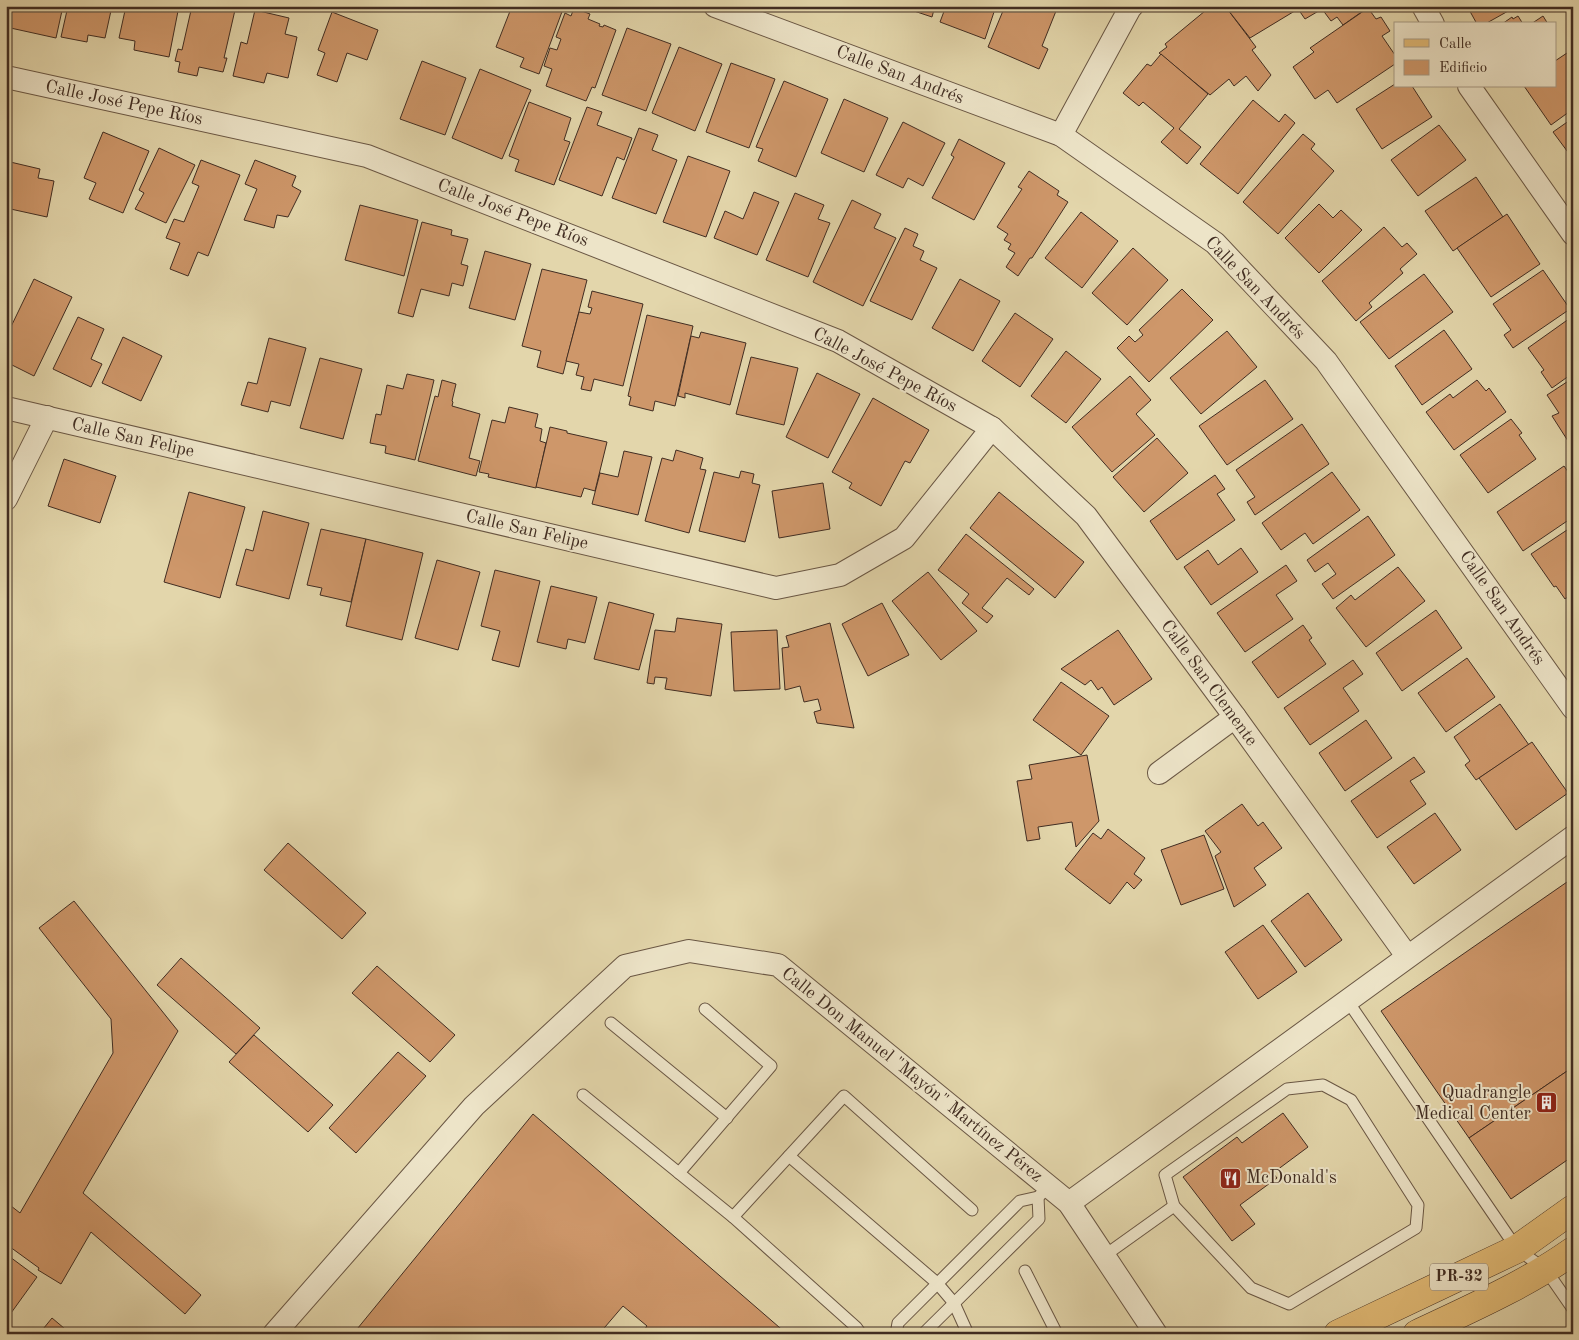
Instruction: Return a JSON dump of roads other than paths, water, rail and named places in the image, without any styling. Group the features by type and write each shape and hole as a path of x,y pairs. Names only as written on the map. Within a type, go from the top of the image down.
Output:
{"main road":[{"name":"PR-32","path":"1338,1334 1518,1249 1573,1209"},
{"name":"PR-32","path":"1417,1334 1546,1270 1573,1251"}],"street":[{"path":"1061,135 1132,6"},
{"path":"1423,6 1432,22"},
{"name":"Calle San Andrés","path":"726,8 1061,135 1215,243 1326,361 1573,708"},
{"name":"Calle José Pepe Ríos","path":"6,77 367,156 838,341 992,428"},
{"path":"1469,88 1573,234"},
{"name":"Calle San Felipe","path":"6,408 776,588 840,575 904,538 992,428"},
{"path":"6,499 47,417"},
{"name":"Calle San Clemente","path":"992,428 1086,516 1235,717 1406,956"},
{"path":"1159,773 1235,717"},
{"path":"1069,1203 1406,956 1573,837"},
{"name":"Calle Don Manuel \"Mayón\" Martínez Pérez","path":"274,1334 474,1106 625,966 689,951 778,965 1044,1192 1069,1203 1156,1334"}],"lane":[{"path":"1347,1000 1518,1249 1546,1270 1573,1309"},
{"path":"679,1173 771,1066 705,1009"},
{"path":"611,1023 727,1118"},
{"path":"1323,1085 1351,1100 1418,1205 1416,1228 1289,1304 1251,1288 1174,1206 1166,1175 1287,1089 1323,1085"},
{"path":"583,1095 733,1218 856,1327 861,1334"},
{"path":"733,1218 844,1096 972,1210"},
{"path":"789,1156 937,1283 954,1303 968,1334"},
{"path":"896,1334 898,1323 1020,1200 1044,1192 1039,1219 923,1334"},
{"path":"1104,1256 1174,1206"},
{"path":"1025,1271 1057,1334"}],"place":[{"name":"Quadrangle Medical Center","path":"1547,1103"},
{"name":"McDonald's","path":"1230,1178"}]}
